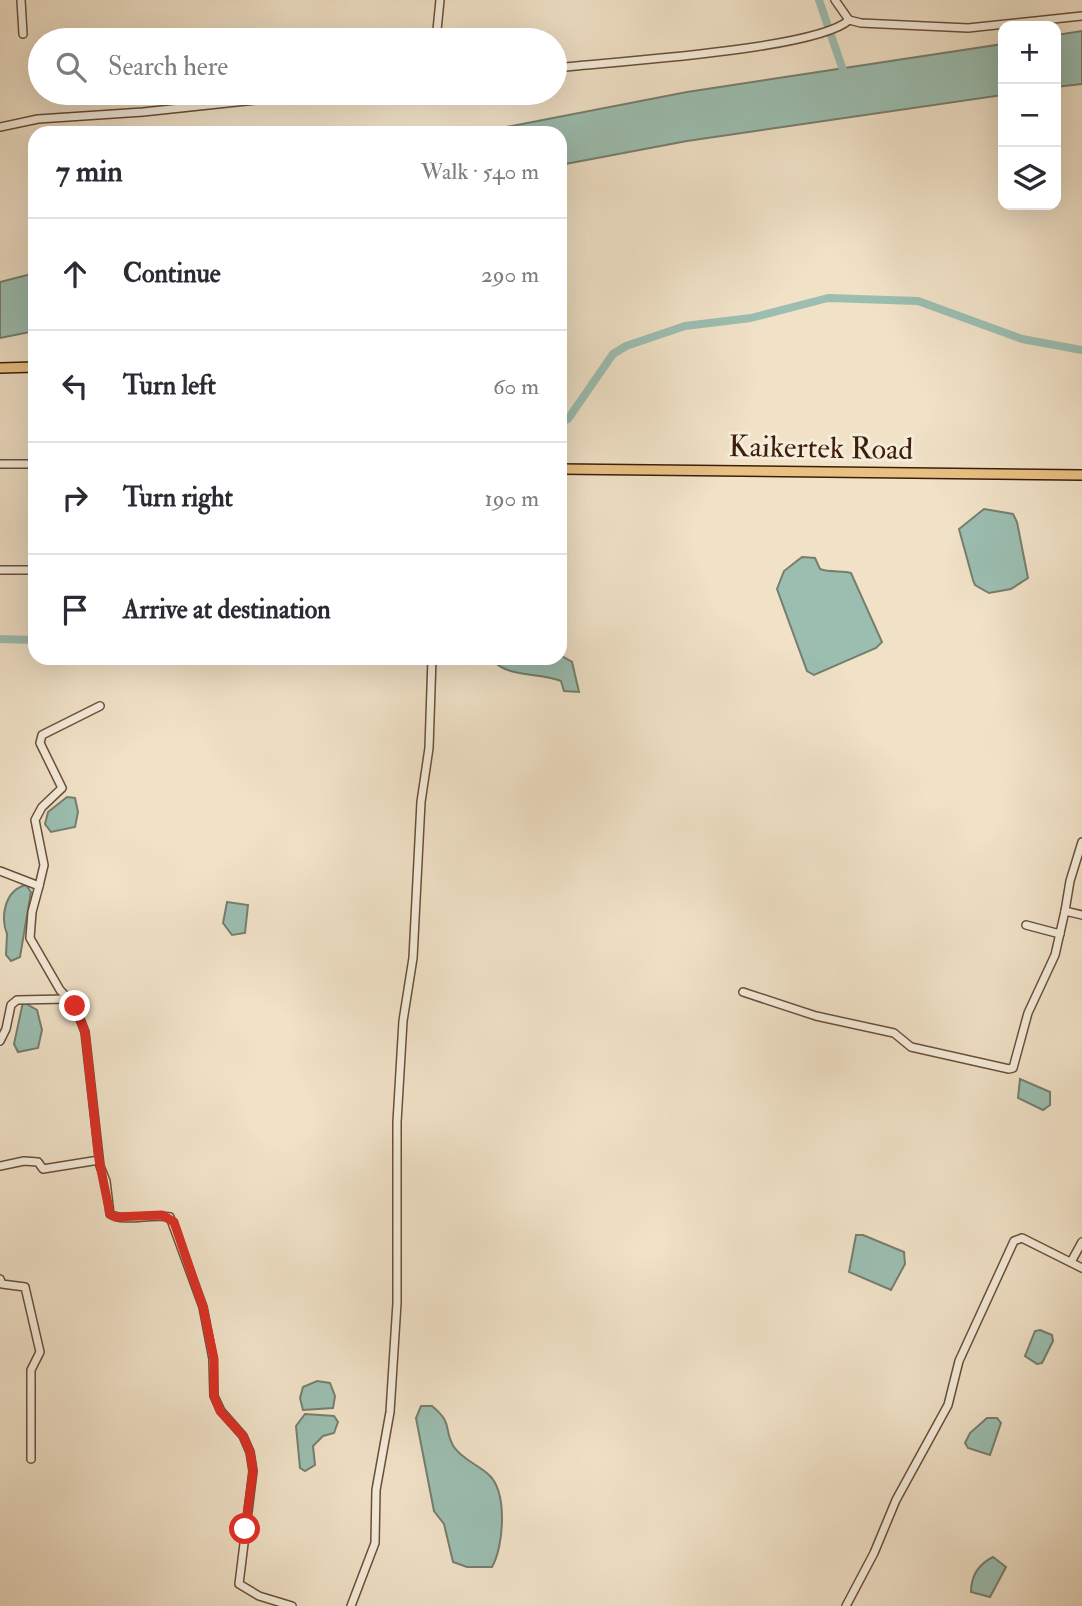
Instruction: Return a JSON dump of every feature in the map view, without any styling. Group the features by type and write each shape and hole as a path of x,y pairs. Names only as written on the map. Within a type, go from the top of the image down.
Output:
{"main road":[{"path":"0,368 28,367"},
{"name":"Kaikertek Road","path":"567,469 1082,475"}],"street":[{"path":"21,0 23,34"},
{"path":"437,28 440,0"},
{"path":"835,0 849,20"},
{"path":"567,67 680,57 814,35 842,26 849,20 968,28 1082,16"},
{"path":"0,127 38,119 209,105"},
{"path":"0,464 28,464"},
{"path":"0,570 28,570"},
{"path":"351,1606 374,1543 376,1490 390,1412 397,1303 397,1122 403,1021 413,958 421,802 429,748 432,665"},
{"path":"100,706 43,735 40,743 62,788 41,807 35,820 44,865 32,912 30,937 67,999 75,1006 85,1032 99,1160 110,1214 115,1217 162,1215 174,1222 203,1307 214,1359 214,1396 220,1411 243,1436 250,1452 253,1471 239,1584 259,1596 292,1606"},
{"path":"743,992 816,1016 894,1033 911,1048 1013,1068 1028,1013 1050,968 1082,842"},
{"path":"0,871 39,886"},
{"path":"1065,911 1082,915"},
{"path":"1026,925 1060,934"},
{"path":"0,1041 6,1029 11,1005 17,1000 67,999"},
{"path":"0,1166 24,1161 38,1162 43,1168 56,1168 99,1160"},
{"path":"846,1606 874,1553 896,1500 948,1405 959,1361 1014,1241 1022,1238 1082,1268"},
{"path":"1071,1262 1082,1242"},
{"path":"0,1279 2,1284 25,1287 40,1352 31,1370 31,1459"}],"shaded area":[{"path":"1082,31 1082,84 1061,86 1061,34"},
{"path":"998,45 998,96 687,141 567,164 567,126 512,126 687,92"},
{"path":"28,275 28,332 0,338 0,282"},
{"path":"984,509 1013,514 1017,522 1028,578 1011,589 989,593 975,585 973,580 959,529"},
{"path":"802,557 815,558 820,569 851,573 882,642 876,648 814,675 807,671 777,589 784,571"},
{"path":"567,659 572,662 579,692 564,691 561,681 499,665 567,665"},
{"path":"67,797 75,798 78,812 75,827 51,832 45,824 48,812"},
{"path":"26,885 31,892 20,957 11,961 6,955 4,912 13,892"},
{"path":"227,902 248,905 245,933 232,935 223,923"},
{"path":"23,1002 37,1010 42,1030 38,1048 18,1052 14,1044"},
{"path":"1020,1079 1050,1092 1050,1105 1043,1110 1018,1098"},
{"path":"856,1235 863,1235 904,1252 905,1264 891,1290 849,1272"},
{"path":"1040,1330 1052,1335 1053,1341 1042,1363 1037,1364 1025,1356 1035,1331"},
{"path":"317,1381 330,1383 335,1396 333,1408 303,1410 300,1398 303,1387"},
{"path":"421,1406 432,1406 439,1412 446,1422 454,1447 488,1474 499,1493 501,1533 492,1567 467,1567 453,1562 444,1524 434,1511 416,1418"},
{"path":"305,1414 334,1416 338,1422 334,1433 323,1436 313,1446 315,1465 305,1471 300,1468 296,1426"},
{"path":"987,1418 997,1418 1001,1423 990,1455 968,1448 965,1443 970,1433"},
{"path":"993,1557 1006,1567 990,1597 971,1592 977,1571"}],"waterway":[{"path":"819,0 846,79"},
{"path":"567,419 613,354 626,346 685,326 751,318 828,298 918,301 1022,339 1082,350"},
{"path":"0,639 28,640"}],"route":[{"path":"75,1006 85,1032 99,1160 106,1181 110,1214 115,1217 162,1215 170,1217 174,1222 203,1307 214,1359 214,1396 220,1411 243,1436 250,1452 253,1471 245,1529"}]}
